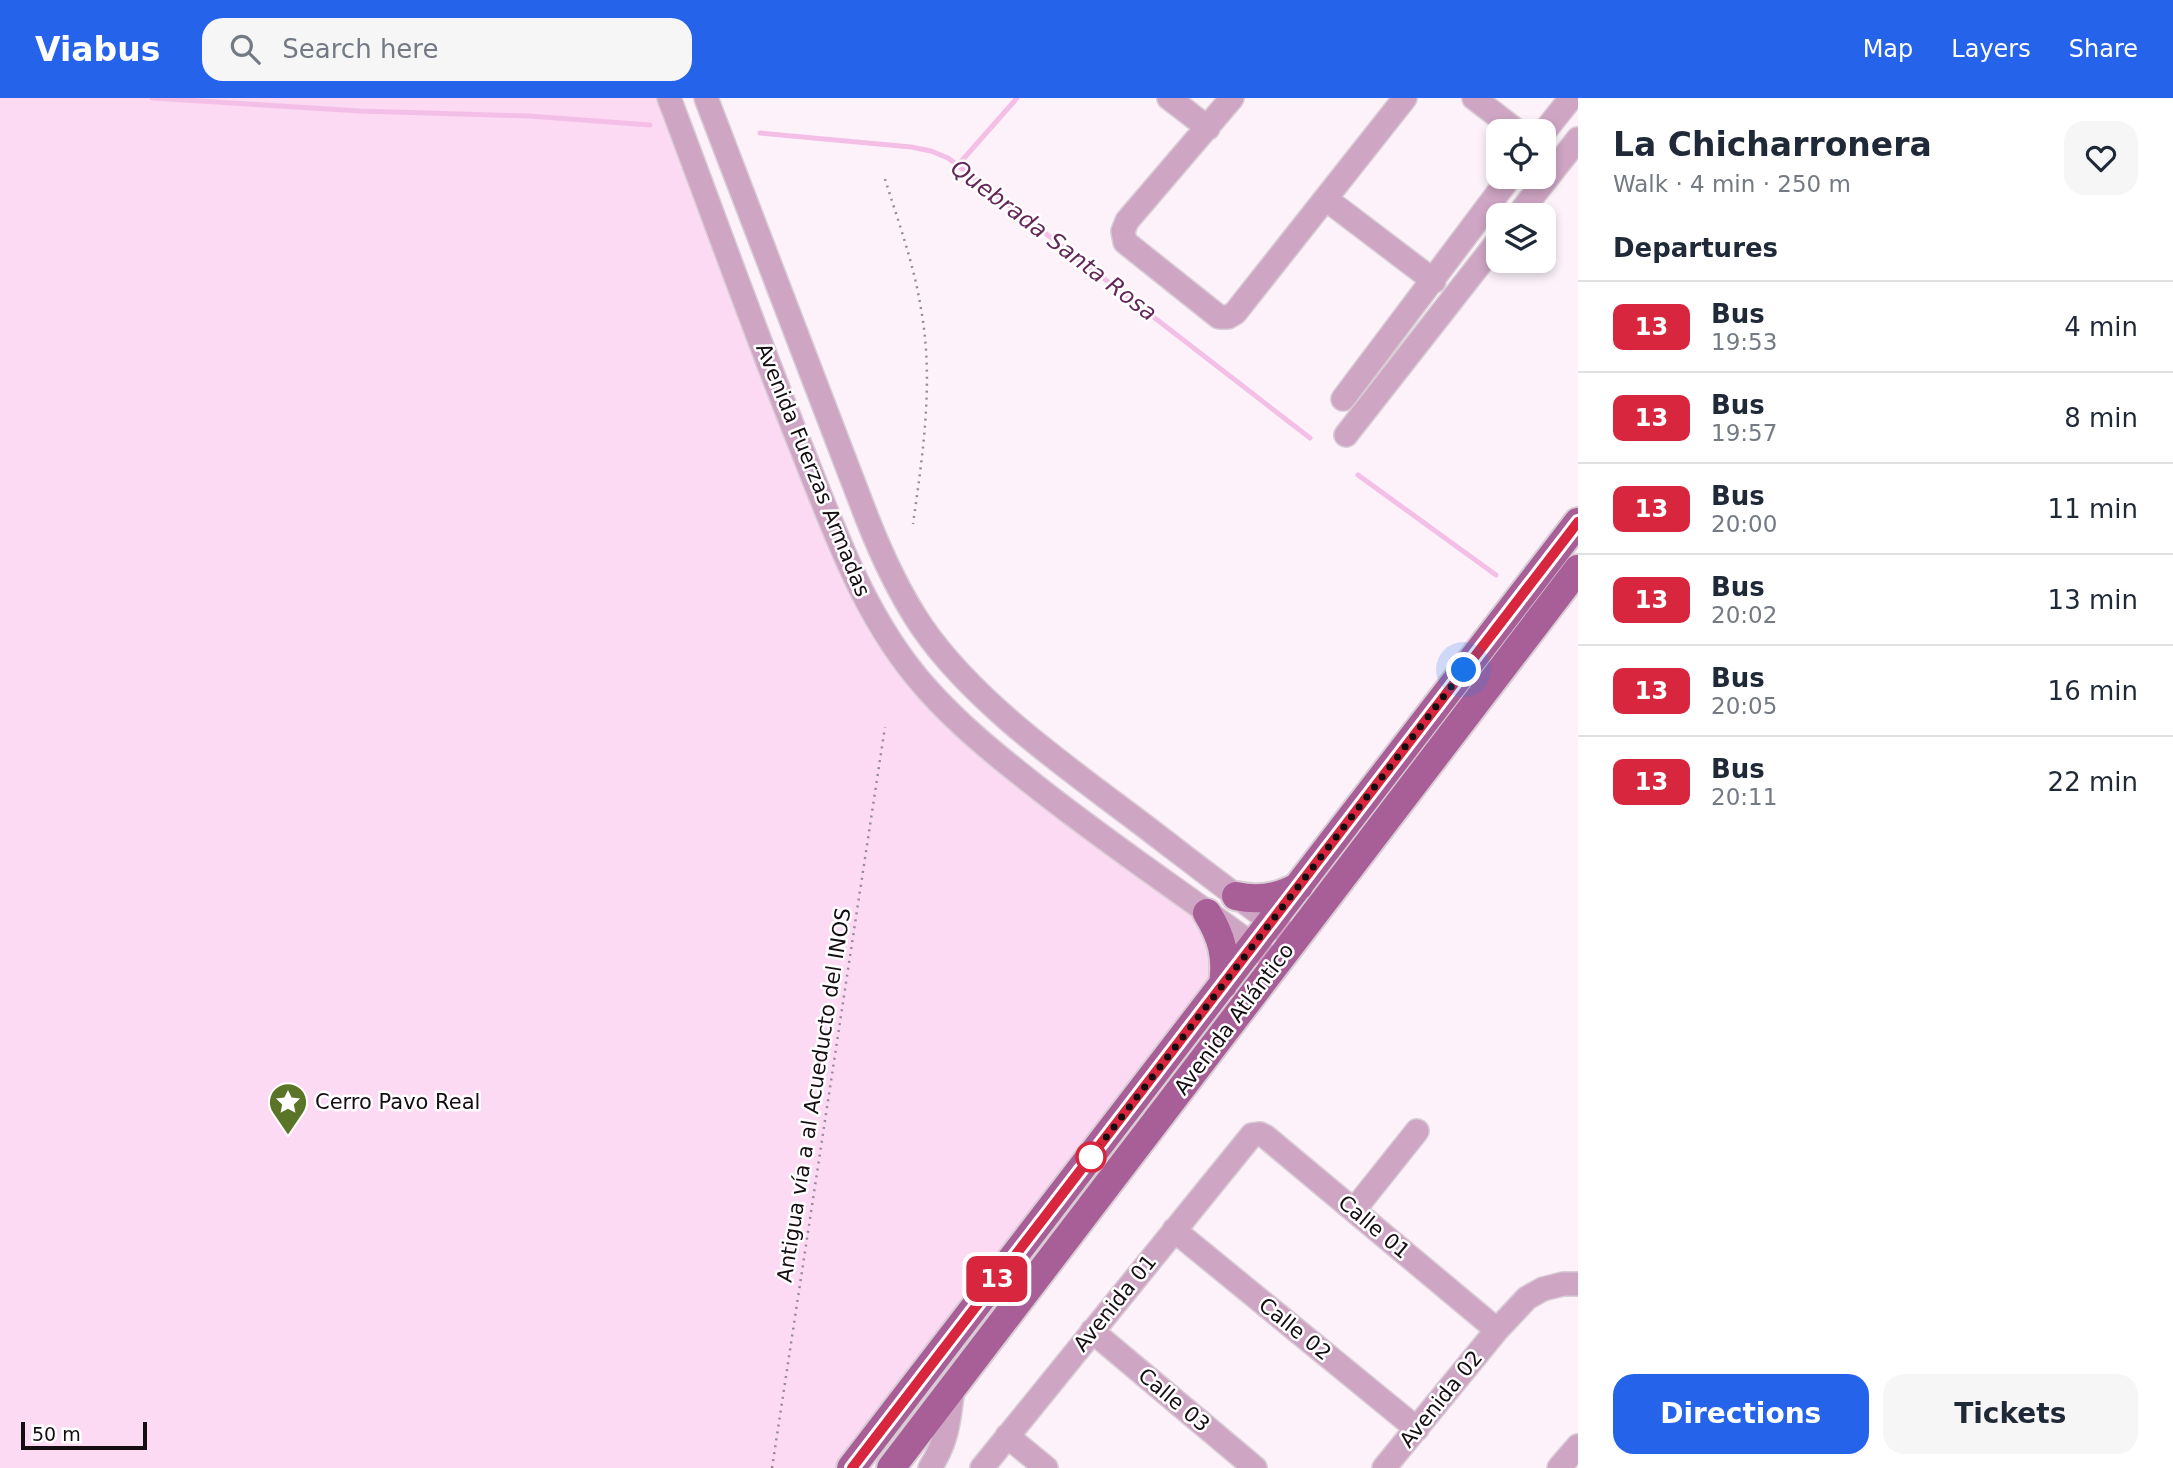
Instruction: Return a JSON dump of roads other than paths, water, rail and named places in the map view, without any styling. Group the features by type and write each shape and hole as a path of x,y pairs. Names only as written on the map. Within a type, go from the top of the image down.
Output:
{"main road":[{"name":"Avenida Atlántico","path":"852,1468 1578,522"},
{"name":"Avenida Atlántico","path":"891,1468 1578,569"},
{"path":"1236,896 1249,899 1276,897 1299,886"},
{"path":"1207,913 1222,941 1226,967 1223,985"}],"street":[{"name":"Avenida Fuerzas Armadas","path":"669,98 836,536 859,587 889,640 925,687 985,745 1074,817 1277,963"},
{"name":"Avenida Fuerzas Armadas","path":"706,98 867,518 894,579 923,628 970,682 1016,724 1090,785 1295,939"},
{"path":"1169,98 1208,128"},
{"path":"1232,98 1126,221 1123,231 1125,242 1219,317 1228,317 1235,313 1405,98"},
{"path":"1474,98 1501,119"},
{"path":"1554,119 1571,98"},
{"path":"1556,154 1578,139"},
{"path":"1343,399 1501,189"},
{"path":"1326,199 1434,281"},
{"path":"1346,435 1486,256"},
{"path":"1354,1210 1417,1130"},
{"name":"Calle 01","path":"1248,1138 1256,1134 1266,1137 1497,1330"},
{"name":"Avenida 01","path":"982,1468 1248,1138"},
{"name":"Calle 02","path":"1174,1230 1417,1429"},
{"name":"Avenida 02","path":"1384,1468 1497,1330 1527,1298 1543,1289 1563,1284 1578,1284"},
{"name":"Calle 03","path":"1092,1331 1255,1468"},
{"path":"930,1468 942,1450 947,1433 953,1387"},
{"path":"1007,1436 1046,1468"},
{"path":"1559,1468 1578,1446"}],"waterway":[{"name":"Quebrada Santa Rosa","path":"152,98 360,111 529,116 650,125"},
{"path":"958,165 1017,98"},
{"name":"Quebrada Santa Rosa","path":"760,133 911,147 948,158 1310,438"},
{"name":"Quebrada Santa Rosa","path":"1358,475 1496,575"}],"place":[{"name":"Cerro Pavo Real","path":"288,1136"}]}
